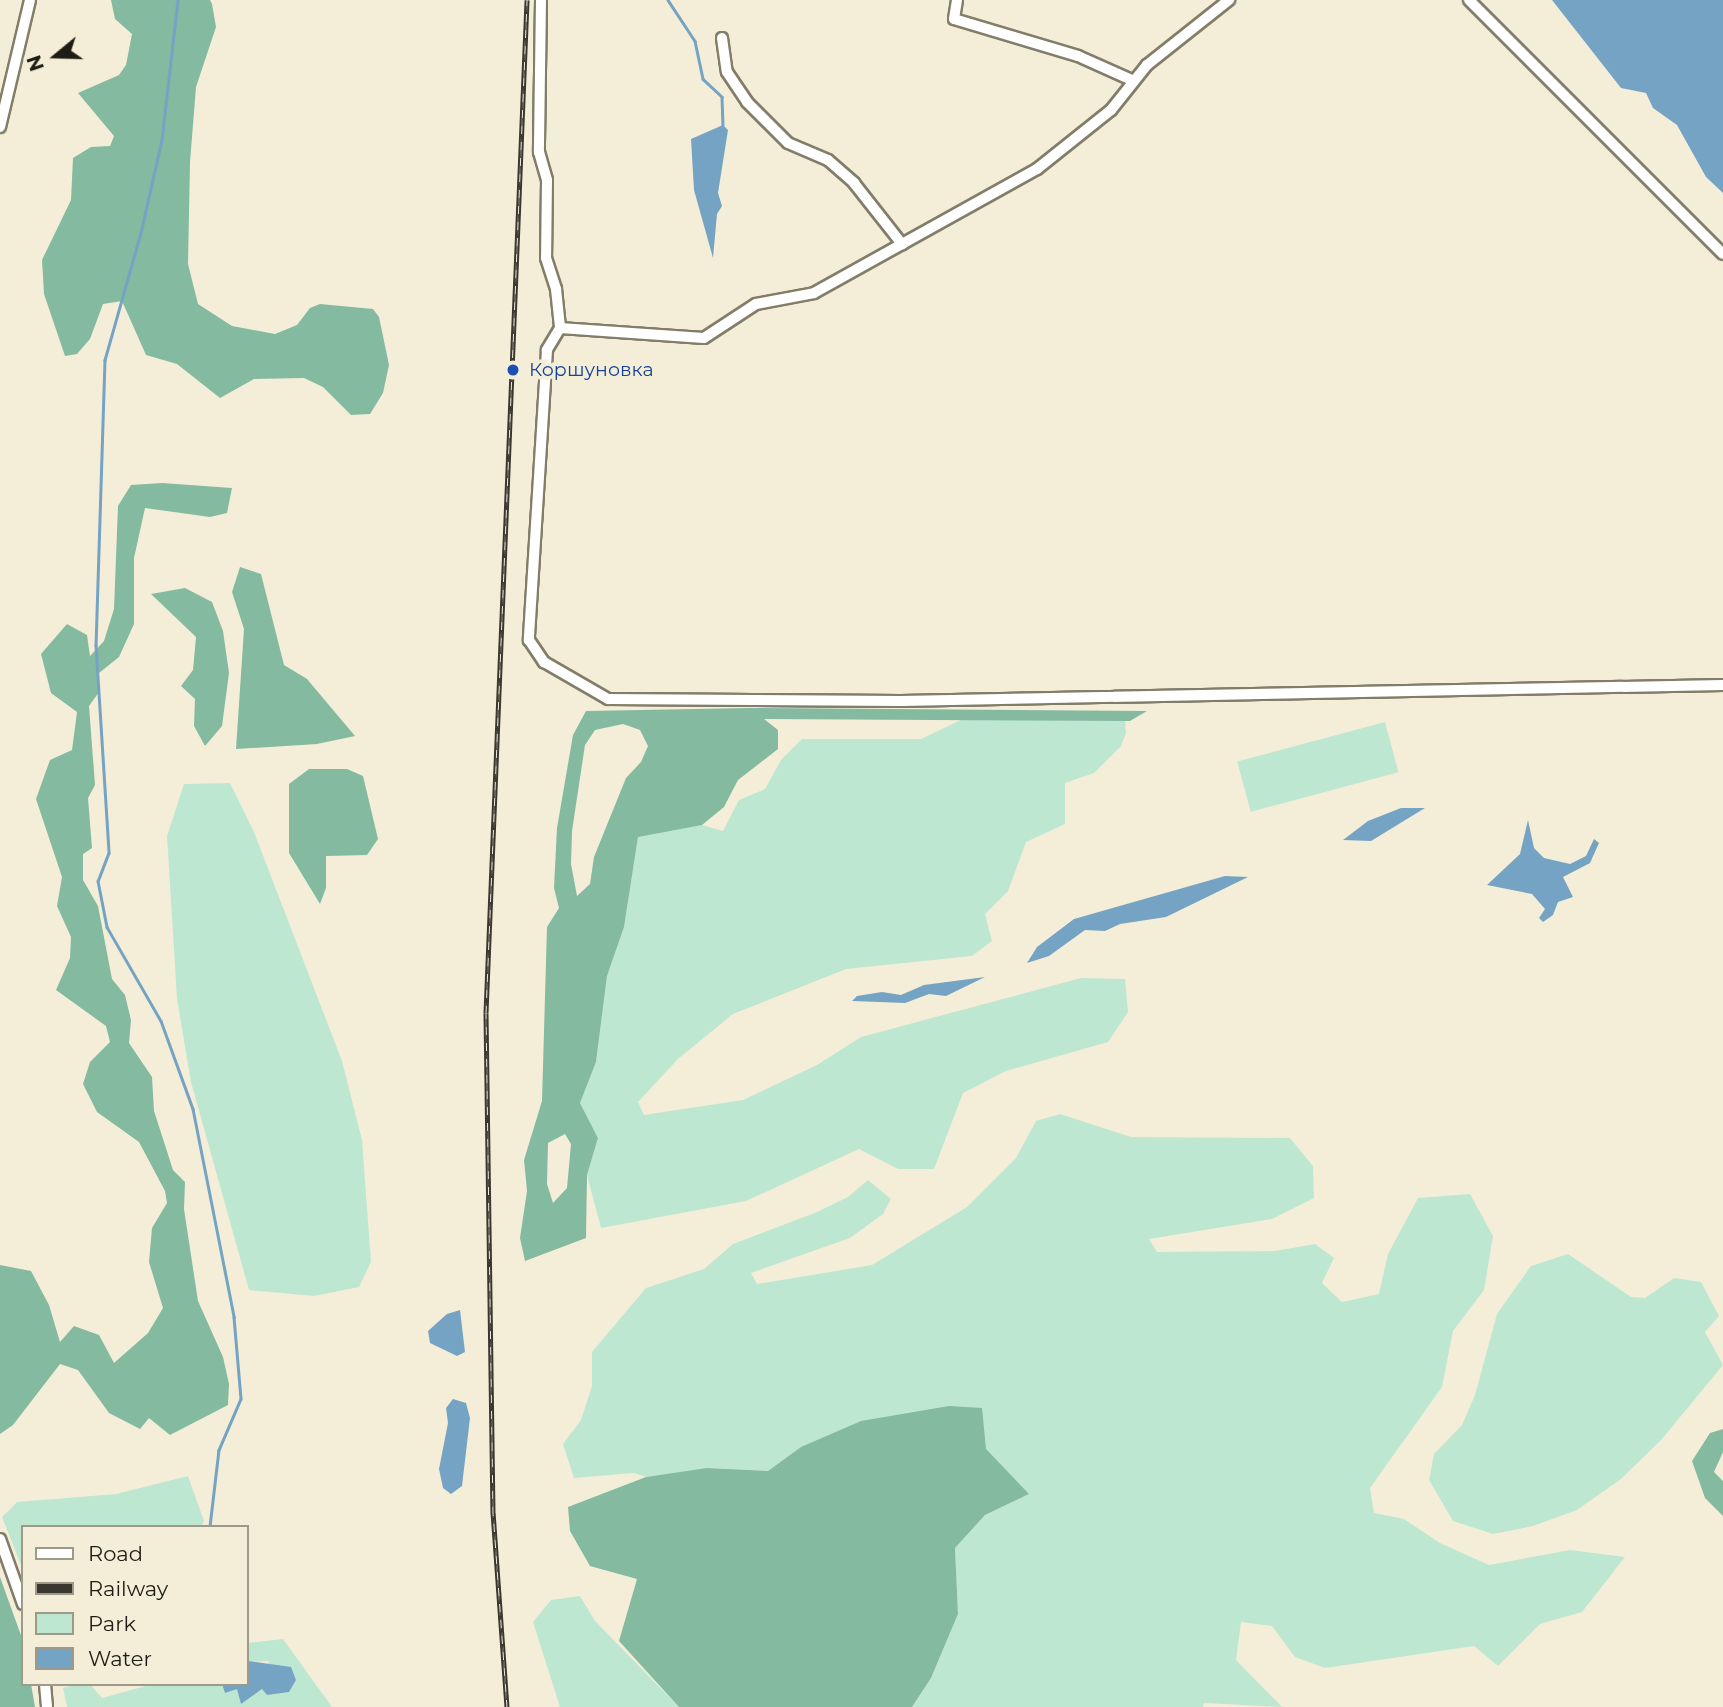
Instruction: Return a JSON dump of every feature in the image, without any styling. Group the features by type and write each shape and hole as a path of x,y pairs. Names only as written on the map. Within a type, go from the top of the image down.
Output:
{"street":[{"path":"0,127 30,0"},
{"path":"541,0 539,152 547,180 546,258 560,328 547,350 529,640 544,662 608,699 901,701 1723,685"},
{"path":"957,0 954,19 1078,56 1134,81"},
{"path":"560,328 704,338 756,304 814,293 1037,169 1111,110 1147,65 1229,0"},
{"path":"1469,0 1723,254"},
{"path":"723,38 727,72 747,102 788,143 828,160 854,183 902,244"},
{"path":"0,1539 21,1598"},
{"path":"45,1686 47,1707"}],"green space":[{"path":"111,0 210,0 212,4 216,27 196,87 190,162 188,264 198,304 232,326 275,334 297,325 310,308 320,304 373,309 379,317 389,365 383,393 370,414 351,415 323,387 304,378 254,379 220,398 177,364 146,355 122,301 103,304 90,339 77,354 65,356 44,294 42,260 71,200 73,158 91,147 110,146 114,136 78,93 119,75 126,65 132,34 115,19"},
{"path":"162,483 232,488 227,513 210,517 145,508 134,558 134,624 119,657 99,673 99,692 89,706 95,785 88,798 92,848 83,854 83,880 98,906 112,979 125,995 131,1020 129,1043 152,1077 154,1111 173,1170 185,1182 184,1209 198,1301 223,1357 229,1384 228,1405 170,1435 149,1418 140,1429 109,1413 78,1370 60,1364 13,1425 0,1434 0,1265 31,1271 49,1305 60,1342 74,1326 99,1335 114,1363 148,1333 163,1308 149,1262 152,1228 167,1203 165,1191 139,1142 97,1112 83,1084 90,1062 110,1042 106,1026 56,990 70,958 71,937 57,906 62,877 36,799 50,760 72,750 77,712 51,693 41,654 67,624 87,635 90,656 104,641 114,609 118,506 131,485"},
{"path":"240,567 261,574 284,665 307,679 355,736 317,744 236,749 244,629 232,592"},
{"path":"185,588 212,602 223,631 229,673 222,726 205,746 194,726 195,699 181,686 193,670 196,637 151,594"},
{"path":"749,708 1147,711 1130,721 764,719 778,730 778,749 738,780 724,807 702,825 638,837 624,927 607,976 596,1062 580,1103 598,1138 587,1175 586,1238 525,1261 520,1238 527,1191 524,1160 542,1101 547,927 559,908 554,888 557,828 573,735 586,711","holes":["623,724 640,730 648,746 641,762 626,778 594,857 590,884 577,896 571,864 572,831 585,745 595,730","565,1134 571,1144 567,1188 553,1203 547,1184 548,1143"]},
{"path":"963,719 1125,721 1126,733 1121,746 1094,773 1065,783 1065,824 1026,842 1008,891 985,914 992,941 972,956 846,969 733,1014 678,1059 638,1102 644,1115 743,1100 817,1065 861,1037 1081,978 1125,979 1128,1012 1108,1042 1006,1071 963,1093 934,1169 898,1169 859,1149 746,1201 601,1228 587,1175 598,1138 580,1103 596,1062 607,976 624,927 638,836 702,825 723,831 739,800 765,789 781,760 802,739 921,739"},
{"path":"1385,722 1398,772 1251,812 1237,762"},
{"path":"309,769 347,769 363,776 378,839 367,855 326,856 326,888 320,904 289,853 289,784"},
{"path":"230,783 254,832 342,1061 362,1140 371,1262 359,1287 314,1296 249,1290 191,1082 177,999 167,836 184,784"},
{"path":"1060,1114 1131,1137 1290,1138 1313,1166 1314,1198 1272,1219 1149,1239 1157,1252 1275,1251 1315,1244 1334,1258 1322,1283 1342,1302 1379,1294 1388,1254 1418,1198 1470,1194 1493,1236 1484,1290 1453,1331 1442,1387 1370,1488 1374,1513 1404,1519 1440,1543 1489,1565 1570,1550 1625,1557 1582,1612 1540,1624 1498,1666 1474,1646 1325,1668 1295,1657 1272,1626 1241,1622 1236,1660 1282,1707 1204,1703 1203,1707 912,1707 931,1678 958,1614 955,1548 985,1515 1029,1494 801,1447 768,1471 712,1468 646,1477 634,1473 574,1478 563,1444 581,1420 592,1386 592,1352 646,1288 704,1269 733,1244 817,1212 848,1197 868,1180 891,1199 883,1214 850,1238 751,1273 757,1284 872,1265 967,1207 1016,1158 1036,1121"},
{"path":"1568,1254 1631,1297 1645,1298 1674,1278 1701,1282 1719,1316 1705,1332 1723,1365 1662,1439 1621,1479 1577,1510 1533,1526 1493,1534 1453,1521 1429,1480 1434,1454 1462,1425 1475,1395 1497,1314 1531,1266"},
{"path":"949,1406 982,1408 986,1449 1029,1494 985,1515 955,1548 958,1614 931,1678 912,1707 679,1707 619,1641 637,1579 590,1566 570,1531 568,1507 646,1477 707,1468 768,1471 801,1447 861,1421"},
{"path":"1723,1429 1723,1452 1714,1472 1723,1481 1723,1516 1705,1498 1692,1461 1710,1433"},
{"path":"188,1476 204,1521 202,1525 21,1525 21,1565 2,1517 17,1502 116,1494"},
{"path":"0,1577 21,1635 21,1686 31,1686 35,1707 0,1707"},
{"path":"580,1596 595,1621 679,1707 560,1707 533,1622 551,1600"},
{"path":"283,1639 332,1707 67,1707 63,1688 70,1686 92,1686 102,1698 146,1686 223,1686 225,1693 238,1688 255,1692 263,1689 269,1661 248,1662 248,1643"}],"water":[{"path":"1552,0 1723,0 1723,193 1706,177 1677,125 1653,108 1646,93 1621,88"},
{"path":"723,125 728,130 718,193 722,206 717,214 713,258 694,190 691,139"},
{"path":"1401,808 1425,808 1371,841 1343,840 1368,821"},
{"path":"1528,820 1534,848 1544,858 1570,864 1586,856 1594,839 1599,843 1590,863 1563,877 1573,897 1558,902 1553,915 1543,922 1539,918 1545,909 1532,894 1487,885 1520,854"},
{"path":"1225,876 1248,877 1166,917 1120,924 1105,931 1085,930 1049,956 1027,963 1037,947 1074,919"},
{"path":"985,977 946,996 929,994 905,1003 852,1001 857,996 882,992 901,995 924,985"},
{"path":"460,1310 465,1352 457,1356 430,1343 428,1331 447,1314"},
{"path":"453,1399 466,1403 470,1418 462,1486 451,1494 443,1488 439,1469 448,1423 446,1408"},
{"path":"248,1661 291,1667 296,1680 289,1692 267,1695 262,1689 241,1704 237,1689 225,1693 223,1686 248,1686"}],"waterway":[{"path":"178,0 162,140 141,233 105,360 96,645 109,853 98,881 107,927 161,1021 193,1109 234,1317 241,1399 219,1450 210,1525"},
{"path":"668,0 695,41 703,79 722,97 723,125"}],"railway":[{"path":"507,1707 493,1514 486,1013 527,0"}],"place":[{"name":"Коршуновка","path":"513,370"}]}
